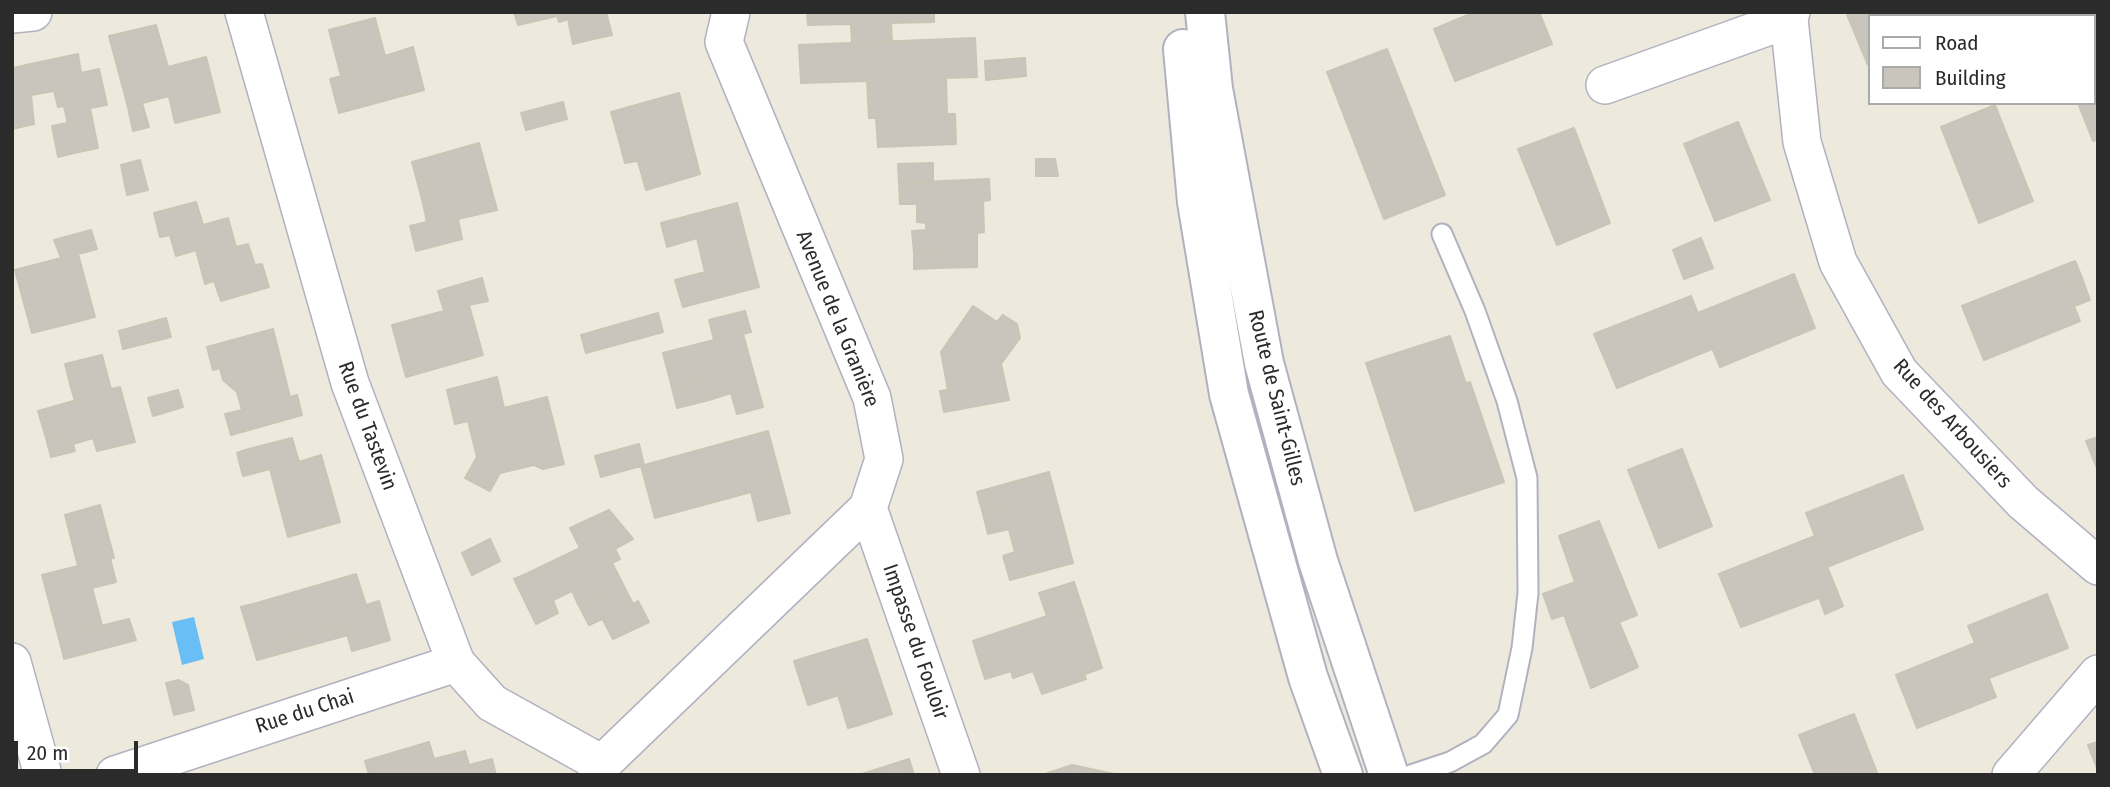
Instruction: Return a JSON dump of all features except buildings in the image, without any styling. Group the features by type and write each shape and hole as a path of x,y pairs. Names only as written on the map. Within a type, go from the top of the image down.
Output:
{"main road":[{"name":"Route de Saint-Gilles","path":"1180,12 1197,202 1228,394 1308,677 1343,775"},
{"name":"Route de Saint-Gilles","path":"1205,12 1213,89 1264,363 1318,561 1389,775"},
{"path":"1286,597 1310,624 1366,775"}],"street":[{"path":"12,14 33,12"},
{"name":"Rue du Tastevin","path":"244,12 350,383 456,663 492,703 599,769"},
{"name":"Avenue de la Granière","path":"599,769 868,508 884,459 872,398 724,42 731,12"},
{"path":"1605,85 1790,16"},
{"name":"Rue des Arbousiers","path":"1790,16 1802,142 1834,249 1838,262 1899,372 2023,502 2098,566"},
{"name":"Impasse du Fouloir","path":"868,508 961,775"},
{"path":"12,662 43,775"},
{"name":"Rue du Chai","path":"115,775 456,663"},
{"path":"2011,775 2098,674"}],"lane":[{"path":"1410,775 1450,762 1483,744 1508,715 1522,648 1528,593 1527,478 1507,401 1475,311 1442,234"}],"water":[{"path":"194,617 204,659 182,665 172,622"}]}
